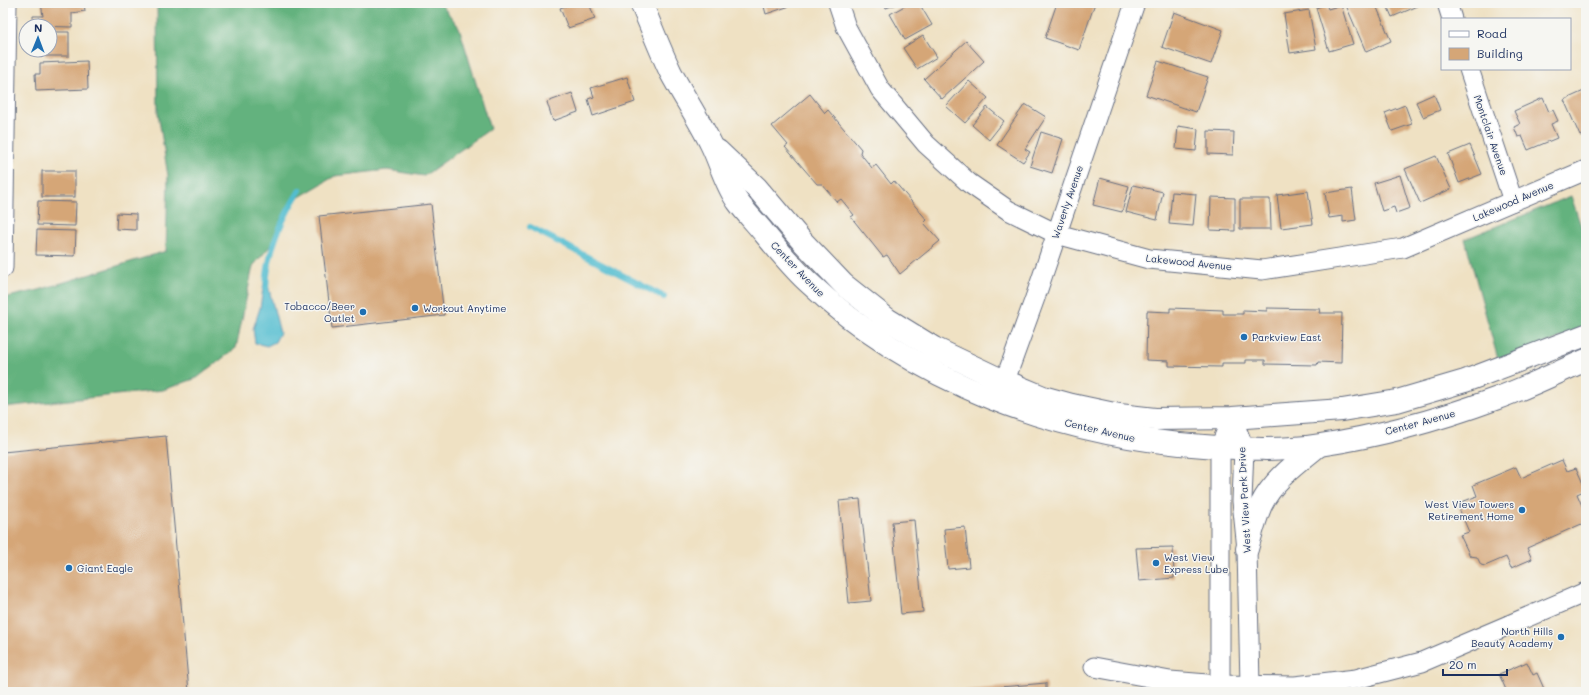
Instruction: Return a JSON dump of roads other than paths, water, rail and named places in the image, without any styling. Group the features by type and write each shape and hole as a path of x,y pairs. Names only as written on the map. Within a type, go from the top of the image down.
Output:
{"street":[{"path":"4,268 7,3"},
{"name":"Center Avenue","path":"641,3 671,72 712,144 736,200 806,280 861,325 913,360 946,378 1001,391 1043,397 1119,415 1155,419 1232,418 1342,410 1397,401 1465,381 1586,335"},
{"name":"Lakewood Avenue","path":"838,3 846,27 880,89 926,144 969,182 1008,210 1056,234 1150,259 1262,270 1402,248 1586,170"},
{"name":"Waverly Avenue","path":"1001,391 1135,3"},
{"path":"1447,3 1452,18"},
{"name":"Montclair Avenue","path":"1469,70 1513,201"},
{"name":"Center Avenue","path":"1001,391 1088,429 1144,440 1220,447 1286,448 1318,446 1412,426 1459,412 1498,398 1586,360"},
{"name":"West View Park Drive","path":"1220,685 1220,447 1232,418"},
{"name":"West View Park Drive","path":"1232,418 1244,448 1242,501 1247,550 1250,686"},
{"path":"1247,550 1261,505 1273,487 1289,469 1318,446"},
{"path":"1094,667 1170,681 1220,685 1295,686 1356,679 1414,665 1586,592"}],"water":[{"path":"264,282 268,285 280,333 275,342 267,346 255,343 253,329 260,308"}],"waterway":[{"path":"266,291 269,264 276,238 281,225 300,190"},
{"path":"530,227 664,297"}],"place":[{"name":"Workout Anytime","path":"415,308"},
{"name":"Tobacco/Beer Outlet","path":"363,312"},
{"name":"Parkview East","path":"1244,337"},
{"name":"West View Towers Retirement Home","path":"1522,510"},
{"name":"West View Express Lube","path":"1156,563"},
{"name":"Giant Eagle","path":"69,568"},
{"name":"North Hills Beauty Academy","path":"1561,637"}]}
